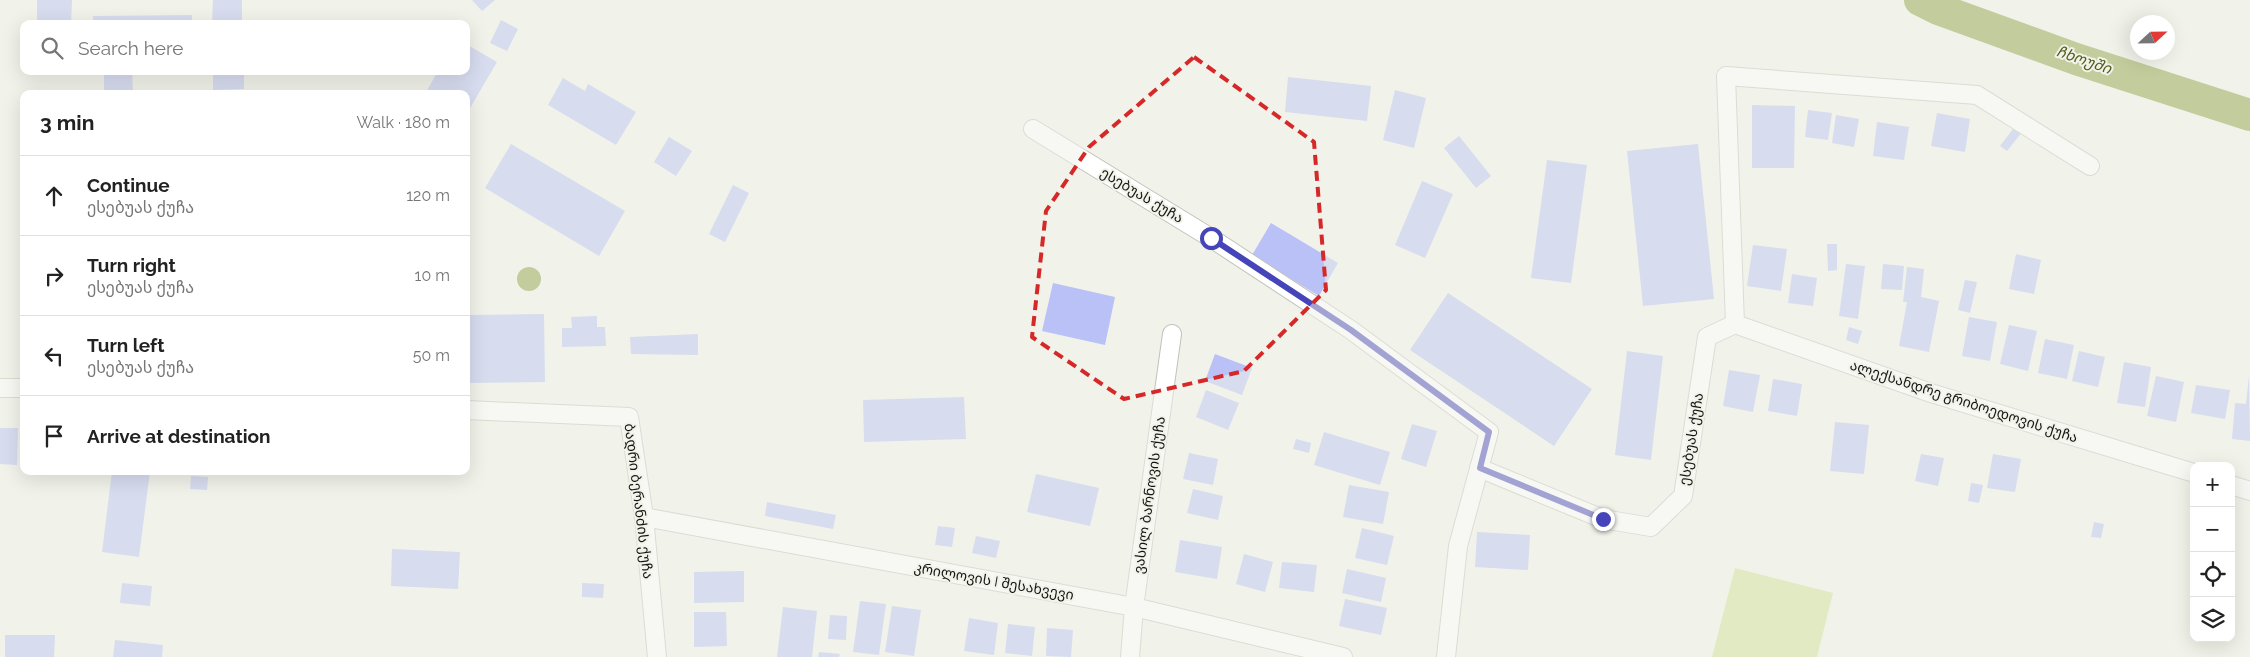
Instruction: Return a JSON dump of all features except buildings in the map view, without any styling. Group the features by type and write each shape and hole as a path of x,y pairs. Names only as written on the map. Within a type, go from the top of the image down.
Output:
{"street":[{"path":"1735,324 1726,76 1977,95 2090,166"},
{"name":"ესებუას ქუჩა","path":"1033,129 1211,238 1342,324 1489,432 1458,546 1446,657"},
{"name":"ესებუას ქუჩა","path":"1480,468 1603,519 1651,527 1683,496 1707,337 1735,324"},
{"name":"ალექსანდრე გრიბოედოვის ქუჩა","path":"1735,324 1931,393 2190,472"},
{"name":"ვასილ ბარნოვის ქუჩა","path":"1130,657 1134,607 1172,334"},
{"path":"0,388 20,388"},
{"name":"ბადრი ბერანძის ქუჩა","path":"470,410 629,417 644,516 657,657"},
{"path":"2235,486 2250,490"},
{"name":"კრილოვის I შესახვევი","path":"644,516 1134,607 1343,657"}],"highlighted area":[{"path":"1194,57 1314,142 1326,290 1244,371 1124,399 1032,337 1046,211 1089,147"}],"shaded area":[{"path":"529,267 538,270 541,279 538,288 529,291 520,288 517,279 520,270"},
{"path":"1735,568 1833,593 1817,657 1712,657"}],"waterway":[{"name":"ჩხოუში","path":"1920,0 1938,9 2076,59 2250,115"}],"route":[{"path":"1211,238 1351,330 1489,432 1480,468 1603,519"}]}
